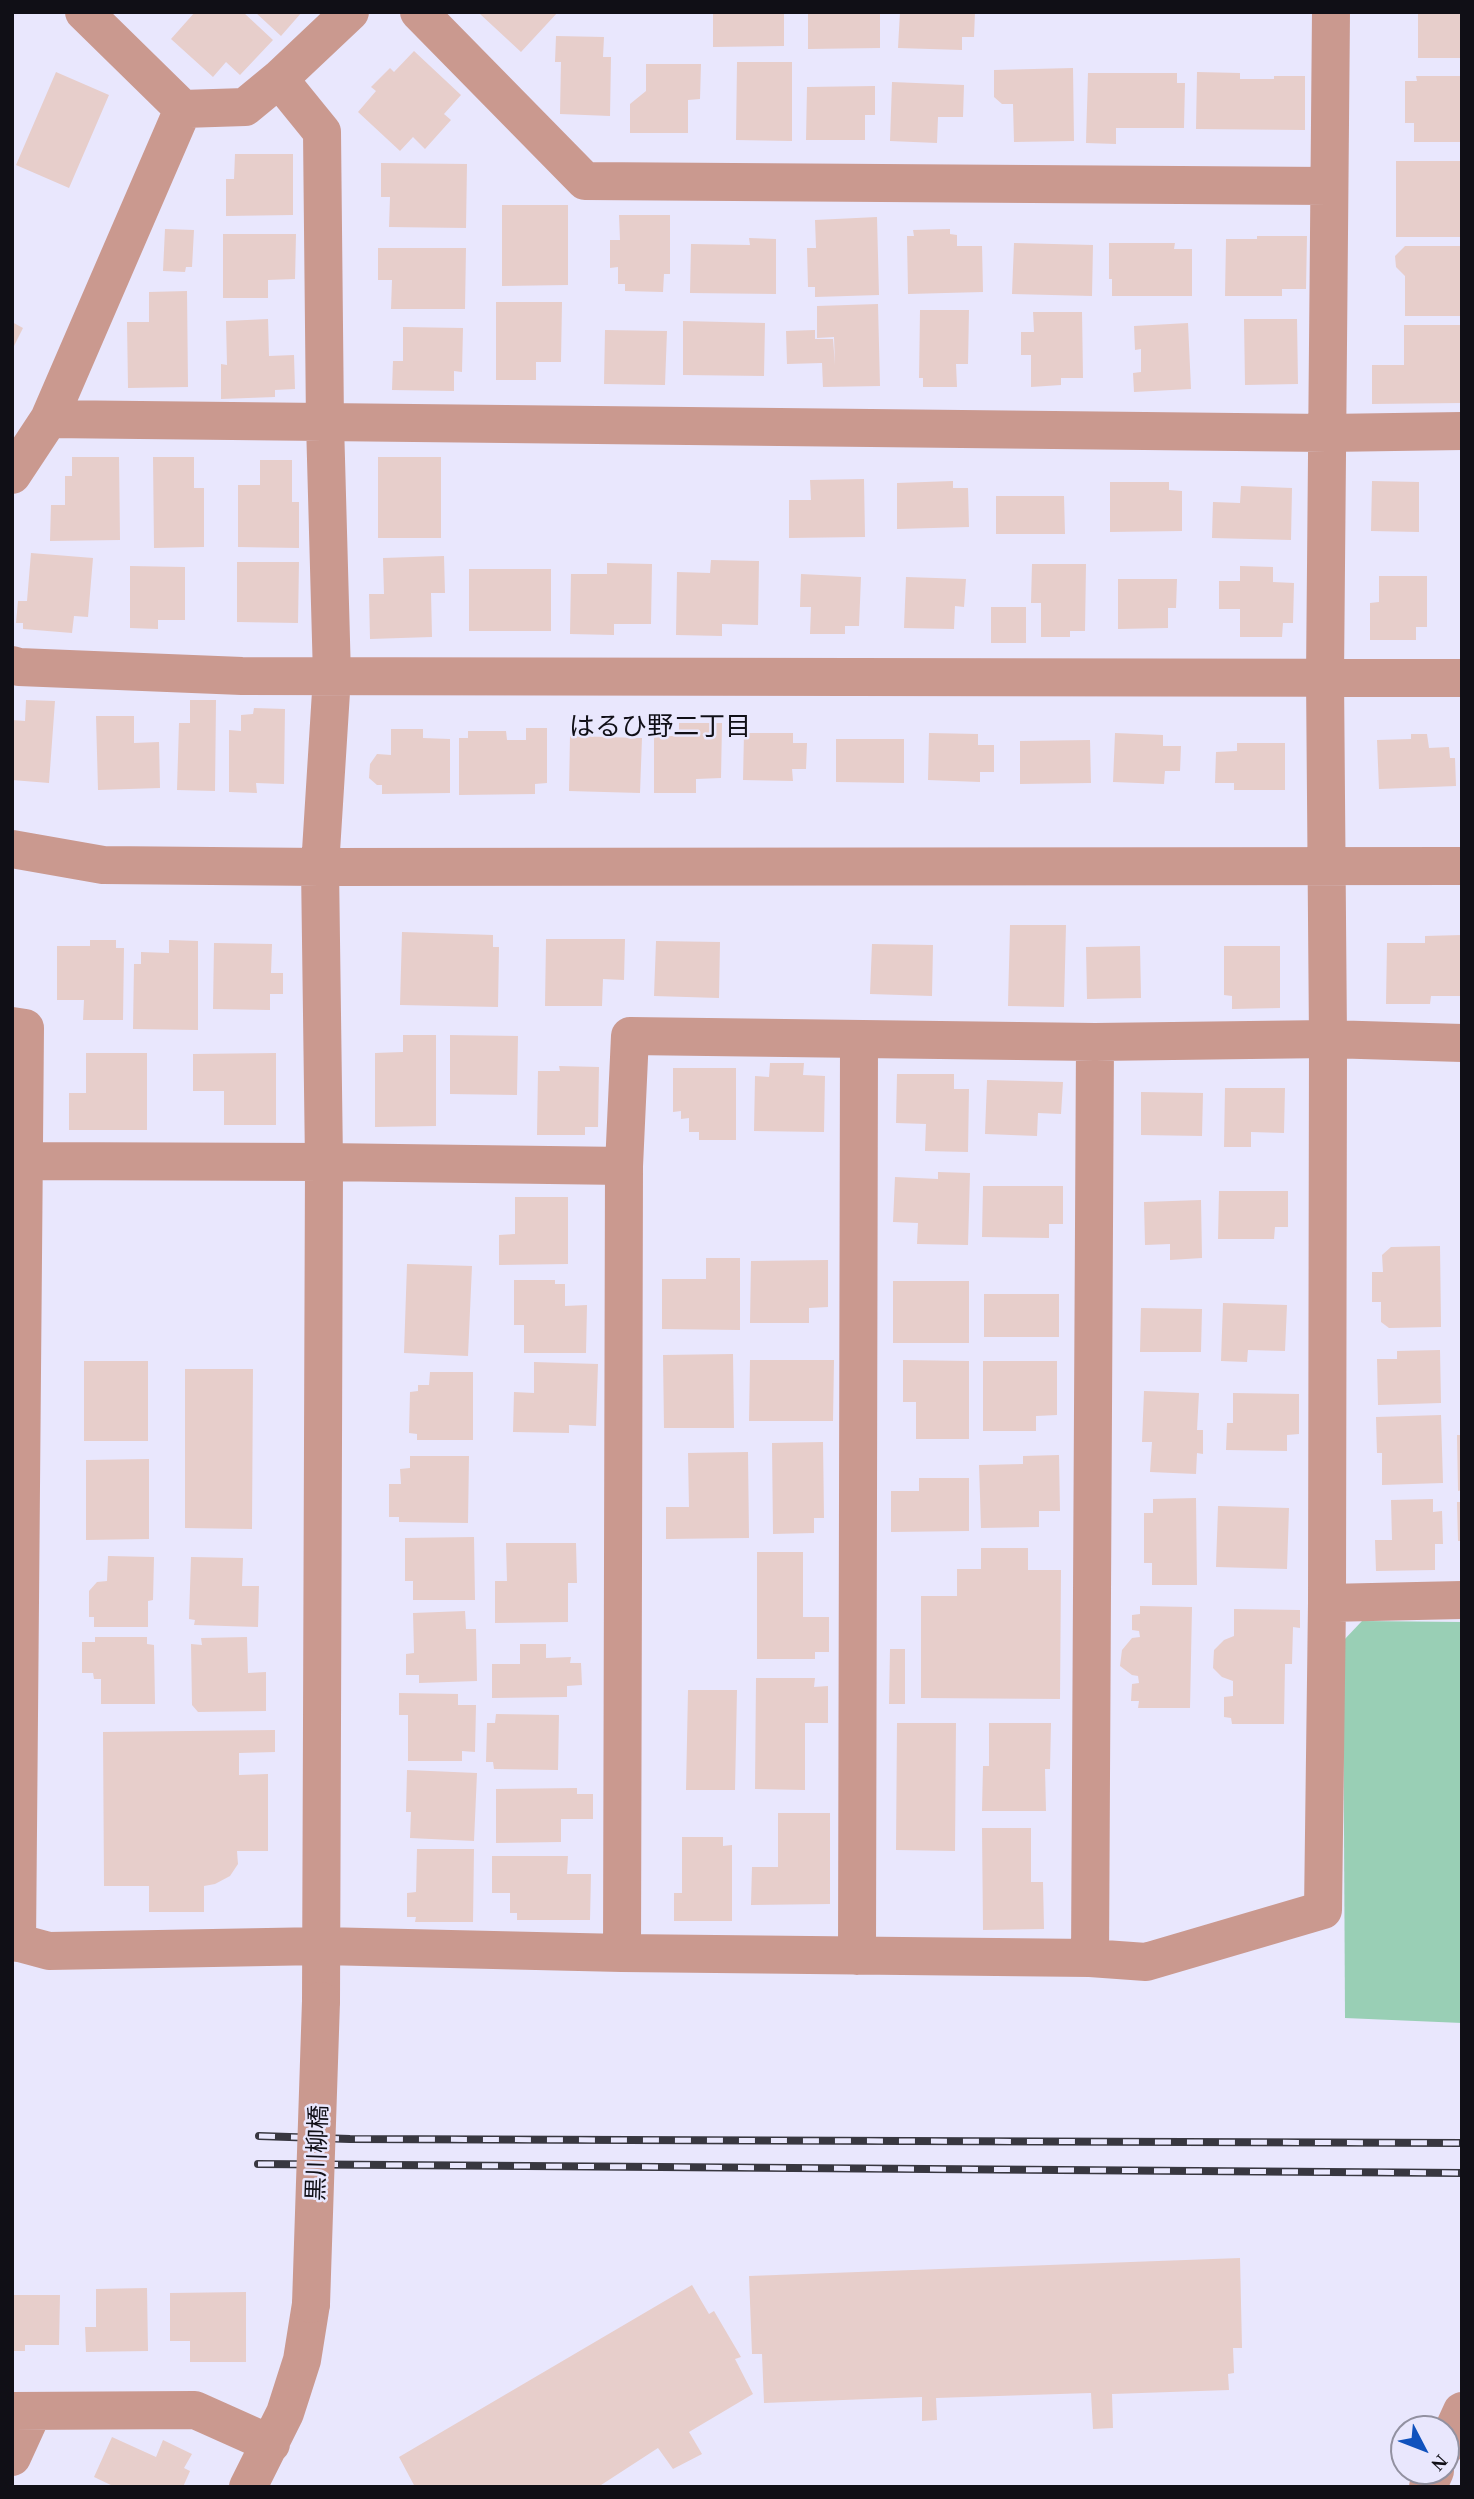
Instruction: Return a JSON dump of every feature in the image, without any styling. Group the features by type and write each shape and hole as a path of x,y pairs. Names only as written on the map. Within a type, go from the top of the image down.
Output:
{"street":[{"path":"84,12 183,109 245,107 350,12"},
{"path":"419,12 585,181 1328,186"},
{"path":"12,1026 25,1028 15,1942 49,1951 322,1946 622,1953 1090,1958 1146,1962 1324,1910 1328,1039 1325,676 1331,12"},
{"name":"黒川柳橋","path":"248,2487 285,2413 302,2360 312,2304 322,1946 324,1162 320,867 332,676 325,423 322,132 279,79"},
{"path":"12,475 49,419 183,109"},
{"path":"49,419 1327,433 1462,430"},
{"path":"12,665 242,676 1462,678"},
{"path":"12,849 103,864 320,867 1462,866"},
{"path":"622,1953 624,1166 630,1036 1096,1042 1328,1039 1462,1043"},
{"path":"857,1956 859,1040"},
{"path":"1090,1958 1096,1042"},
{"path":"24,1161 624,1166"},
{"path":"1327,1603 1462,1600"},
{"path":"12,2457 22,2411 195,2410 271,2444"}],"green space":[{"path":"1362,1621 1462,1622 1462,2023 1345,2018 1343,1641"}],"building":[{"path":"195,12 243,12 273,40 240,75 226,62 213,77 171,39"},
{"path":"255,12 302,12 281,36"},
{"path":"558,12 521,52 480,14"},
{"path":"713,12 784,12 784,46 713,47"},
{"path":"808,12 880,12 880,48 808,49"},
{"path":"900,12 975,12 974,37 962,37 962,50 898,48"},
{"path":"1418,12 1462,12 1462,58 1418,58"},
{"path":"556,36 604,37 603,57 611,57 610,116 560,114 561,62 555,62"},
{"path":"414,51 461,95 444,114 451,120 425,149 413,137 400,151 358,112 376,91 371,87 390,68 394,72"},
{"path":"737,62 792,62 792,141 736,140"},
{"path":"646,64 701,64 700,99 688,100 688,133 630,133 630,104 646,91"},
{"path":"1073,68 1074,141 1014,142 1013,104 1002,104 994,97 994,70"},
{"path":"56,72 109,95 69,188 16,165"},
{"path":"1197,72 1240,73 1240,79 1305,76 1305,130 1196,129"},
{"path":"1088,73 1177,73 1177,83 1185,83 1184,128 1116,128 1116,144 1086,143"},
{"path":"1416,76 1462,76 1462,142 1414,142 1414,123 1405,123 1405,81 1417,81"},
{"path":"892,82 964,85 963,117 938,117 937,143 890,141"},
{"path":"875,86 875,115 865,115 865,140 806,140 807,87"},
{"path":"235,154 293,154 293,215 226,216 226,179 234,179"},
{"path":"1396,161 1462,161 1462,237 1396,237"},
{"path":"381,163 467,164 466,228 389,227 390,197 381,197"},
{"path":"502,205 568,205 568,285 502,286"},
{"path":"619,215 670,215 670,274 664,274 663,292 625,291 625,284 618,284 618,267 610,268 610,240 620,240"},
{"path":"877,217 879,295 815,297 815,287 808,287 807,248 816,248 815,220"},
{"path":"165,229 194,230 192,267 186,267 185,272 163,271"},
{"path":"950,229 950,234 957,235 957,246 982,246 983,292 908,294 907,236 914,236 913,230"},
{"path":"223,234 296,234 295,279 268,280 268,298 223,298"},
{"path":"1257,236 1307,236 1306,289 1282,289 1282,296 1225,296 1226,239 1257,239"},
{"path":"749,238 776,239 776,294 690,293 691,244 750,245"},
{"path":"1014,243 1093,245 1092,296 1012,294"},
{"path":"1109,243 1175,243 1174,249 1192,249 1192,296 1112,296"},
{"path":"1405,246 1462,246 1462,316 1405,316 1405,276 1396,267 1395,256"},
{"path":"378,248 466,248 465,309 391,309 392,280 378,280"},
{"path":"187,291 188,387 128,388 127,322 149,322 149,292"},
{"path":"496,302 562,302 561,362 536,362 536,380 496,380"},
{"path":"878,304 880,386 823,387 822,363 787,364 786,331 815,330 815,339 833,339 835,365 834,337 817,338 817,306"},
{"path":"920,310 969,310 968,364 956,364 957,387 923,387 923,378 919,378"},
{"path":"1033,312 1082,312 1083,378 1061,378 1061,385 1031,387 1031,355 1021,355 1021,332 1034,332"},
{"path":"268,319 269,356 294,355 295,389 275,390 275,397 221,399 221,364 227,365 226,321"},
{"path":"1244,319 1297,319 1298,384 1245,385"},
{"path":"683,321 765,323 764,376 683,375"},
{"path":"12,322 23,328 12,350"},
{"path":"1188,323 1191,389 1134,392 1133,373 1141,372 1141,349 1135,350 1134,326"},
{"path":"1404,325 1462,325 1462,403 1372,404 1372,365 1404,365"},
{"path":"403,327 463,328 462,372 454,371 454,391 392,390 393,361 403,361"},
{"path":"605,330 667,331 665,385 604,384"},
{"path":"72,457 119,457 120,540 50,541 51,505 65,505 65,476 72,476"},
{"path":"153,457 194,457 194,488 204,488 204,547 154,548"},
{"path":"378,457 441,457 441,538 378,538"},
{"path":"260,460 292,460 292,502 299,502 299,548 238,547 238,485 260,485"},
{"path":"864,479 865,537 789,538 789,500 811,500 810,480"},
{"path":"953,481 953,488 968,488 969,527 897,529 897,483"},
{"path":"1372,481 1419,482 1419,532 1371,531"},
{"path":"1110,482 1169,482 1169,490 1182,491 1182,531 1110,532"},
{"path":"1241,486 1292,488 1291,540 1212,538 1213,502 1240,503"},
{"path":"996,496 1064,496 1065,534 996,534"},
{"path":"31,553 93,558 88,617 74,616 72,633 23,629 23,623 16,623 18,601 27,601"},
{"path":"444,556 445,593 431,593 432,637 370,639 369,594 384,594 383,558"},
{"path":"711,560 759,561 758,625 722,624 722,636 676,635 677,572 710,573"},
{"path":"237,562 299,562 298,623 237,622"},
{"path":"607,563 652,564 651,624 614,624 614,635 570,634 571,574 607,574"},
{"path":"1032,564 1086,564 1085,631 1070,631 1070,637 1041,637 1041,603 1031,603"},
{"path":"130,566 185,567 185,620 158,620 158,629 130,628"},
{"path":"1240,566 1273,567 1273,582 1294,583 1293,623 1283,623 1282,637 1240,637 1240,609 1219,609 1219,581 1240,581"},
{"path":"469,569 551,569 551,631 469,631"},
{"path":"801,574 861,577 859,626 845,626 845,634 810,634 811,607 800,607"},
{"path":"1379,576 1427,576 1427,627 1416,627 1416,640 1370,640 1370,603 1379,602"},
{"path":"906,577 966,579 964,607 955,606 954,629 904,628"},
{"path":"1118,579 1177,579 1176,608 1168,608 1168,628 1118,629"},
{"path":"991,607 1026,607 1026,643 991,643"},
{"path":"26,700 55,701 49,783 12,780 12,720 25,721"},
{"path":"190,700 216,700 215,791 177,790 179,723 190,723"},
{"path":"254,708 285,709 284,784 256,783 257,793 229,792 229,730 241,731 241,715 253,714"},
{"path":"96,716 134,716 134,743 159,742 160,788 98,790"},
{"path":"679,723 722,723 721,778 696,779 696,793 654,793 654,736 679,736"},
{"path":"526,728 547,728 547,783 535,784 535,794 459,795 459,738 468,738 468,731 506,731 507,740 526,740"},
{"path":"391,729 423,729 423,738 450,739 450,793 382,794 382,785 377,785 369,778 370,764 377,754 391,755"},
{"path":"744,733 793,733 793,743 807,743 806,769 792,769 793,781 743,780"},
{"path":"929,733 978,734 978,745 994,745 994,772 980,772 980,782 928,780"},
{"path":"1115,733 1163,735 1163,746 1181,746 1180,771 1165,771 1164,784 1113,782"},
{"path":"1411,734 1427,734 1429,748 1449,747 1450,758 1455,758 1456,786 1379,789 1377,740 1411,739"},
{"path":"570,736 642,738 640,793 569,791"},
{"path":"836,739 904,739 904,783 836,782"},
{"path":"1090,740 1091,783 1020,784 1020,741"},
{"path":"1237,743 1285,743 1285,790 1234,790 1234,783 1215,783 1216,752 1237,751"},
{"path":"1010,925 1066,925 1064,1007 1008,1006"},
{"path":"402,932 493,935 493,947 499,947 498,1007 400,1005"},
{"path":"1462,935 1462,996 1431,996 1430,1004 1386,1004 1387,943 1425,943 1425,936"},
{"path":"546,939 625,939 624,980 603,979 602,1006 545,1006"},
{"path":"90,940 116,940 116,948 124,948 123,1020 83,1020 84,1000 57,1000 57,946 90,946"},
{"path":"169,940 198,941 198,1030 133,1029 134,964 141,964 141,952 169,953"},
{"path":"656,941 720,942 719,998 654,996"},
{"path":"214,943 272,944 271,973 283,973 283,994 270,994 270,1010 213,1009"},
{"path":"872,944 933,945 932,996 870,994"},
{"path":"1140,946 1141,998 1087,999 1086,947"},
{"path":"1224,946 1280,946 1280,1008 1232,1009 1232,996 1224,995"},
{"path":"403,1035 436,1035 436,1126 375,1127 375,1053 403,1052"},
{"path":"450,1035 518,1036 517,1095 450,1094"},
{"path":"86,1053 147,1053 147,1130 69,1130 69,1093 86,1093"},
{"path":"276,1053 276,1125 224,1125 224,1091 193,1091 193,1054"},
{"path":"770,1063 804,1063 803,1075 825,1076 824,1132 754,1131 755,1076 769,1077"},
{"path":"559,1066 599,1067 598,1127 585,1127 585,1135 537,1135 538,1071 560,1071"},
{"path":"673,1068 736,1068 736,1140 699,1140 699,1132 689,1132 689,1118 681,1119 681,1111 673,1112"},
{"path":"897,1074 954,1074 954,1089 969,1089 968,1152 925,1151 926,1124 896,1123"},
{"path":"987,1080 1063,1082 1061,1114 1038,1113 1037,1136 985,1134"},
{"path":"1225,1088 1285,1088 1284,1133 1251,1132 1251,1147 1224,1147"},
{"path":"1141,1092 1203,1093 1202,1136 1141,1135"},
{"path":"938,1172 970,1173 968,1245 917,1244 918,1223 893,1222 895,1177 938,1179"},
{"path":"983,1186 1063,1186 1063,1224 1049,1224 1049,1238 982,1237"},
{"path":"1219,1191 1288,1191 1288,1227 1275,1227 1274,1239 1218,1239"},
{"path":"515,1197 568,1197 568,1264 499,1265 499,1235 515,1234"},
{"path":"1201,1200 1202,1258 1170,1260 1170,1244 1145,1245 1144,1202"},
{"path":"1440,1246 1441,1327 1389,1328 1381,1322 1381,1302 1372,1302 1372,1272 1383,1272 1382,1255 1391,1247"},
{"path":"706,1258 740,1258 740,1330 662,1329 662,1279 706,1279"},
{"path":"828,1260 828,1307 809,1308 809,1323 750,1323 751,1261"},
{"path":"407,1264 472,1266 468,1356 404,1353"},
{"path":"514,1280 555,1280 555,1284 565,1284 565,1306 587,1305 586,1353 524,1353 524,1325 514,1325"},
{"path":"893,1281 969,1281 969,1343 893,1343"},
{"path":"984,1294 1059,1294 1059,1337 984,1337"},
{"path":"1223,1303 1287,1305 1285,1351 1248,1350 1247,1362 1221,1361"},
{"path":"1141,1308 1202,1309 1201,1352 1140,1352"},
{"path":"1440,1350 1441,1403 1378,1405 1377,1359 1397,1359 1397,1351"},
{"path":"733,1354 734,1428 664,1428 663,1355"},
{"path":"750,1360 834,1360 833,1421 749,1421"},
{"path":"903,1360 969,1361 969,1439 916,1439 916,1402 903,1402"},
{"path":"84,1361 148,1361 148,1441 84,1441"},
{"path":"983,1361 1057,1361 1057,1415 1036,1416 1036,1431 983,1431"},
{"path":"534,1362 598,1364 596,1426 569,1425 569,1433 513,1432 514,1392 534,1393"},
{"path":"185,1369 253,1369 252,1529 185,1528"},
{"path":"430,1372 473,1372 473,1440 417,1440 417,1434 409,1433 410,1392 418,1391 418,1385 429,1385"},
{"path":"1144,1391 1199,1393 1197,1430 1203,1430 1203,1454 1197,1453 1196,1474 1150,1472 1152,1442 1142,1442"},
{"path":"1233,1393 1299,1394 1299,1434 1287,1435 1287,1451 1226,1450 1227,1423 1233,1423"},
{"path":"1441,1415 1443,1483 1382,1485 1382,1453 1377,1453 1376,1417"},
{"path":"1457,1435 1462,1435 1462,1490 1458,1491"},
{"path":"823,1442 824,1518 814,1518 814,1533 773,1534 772,1443"},
{"path":"748,1452 749,1538 666,1539 666,1507 689,1507 688,1453"},
{"path":"1059,1455 1060,1511 1039,1511 1039,1527 981,1528 979,1465 1023,1464 1023,1456"},
{"path":"410,1456 469,1456 468,1523 399,1522 399,1517 389,1517 389,1484 401,1484 400,1469 410,1468"},
{"path":"149,1459 149,1539 86,1540 86,1460"},
{"path":"919,1478 969,1478 969,1531 891,1532 891,1491 919,1491"},
{"path":"1196,1498 1197,1585 1152,1585 1152,1563 1144,1563 1144,1513 1153,1513 1153,1499"},
{"path":"1433,1499 1433,1512 1442,1511 1443,1544 1435,1544 1435,1570 1376,1571 1375,1540 1392,1540 1391,1500"},
{"path":"1457,1502 1462,1502 1462,1541 1458,1541"},
{"path":"1218,1506 1289,1508 1287,1569 1216,1567"},
{"path":"474,1537 475,1600 413,1600 413,1581 405,1581 405,1538"},
{"path":"506,1543 576,1543 577,1583 568,1583 568,1622 495,1623 495,1581 507,1581"},
{"path":"981,1548 1028,1548 1028,1570 1061,1570 1060,1699 921,1698 921,1596 957,1596 957,1569 981,1569"},
{"path":"757,1552 803,1552 803,1617 829,1617 829,1652 815,1652 815,1659 757,1659"},
{"path":"108,1556 154,1557 153,1600 148,1601 148,1627 94,1627 94,1617 89,1617 89,1591 97,1582 107,1581"},
{"path":"191,1557 243,1558 242,1586 259,1586 258,1627 194,1625 195,1620 189,1619"},
{"path":"1140,1606 1192,1607 1190,1708 1138,1708 1139,1701 1131,1701 1132,1684 1139,1683 1138,1676 1120,1666 1122,1650 1132,1638 1140,1637 1139,1631 1132,1630 1132,1615 1140,1614"},
{"path":"1234,1609 1300,1610 1300,1628 1293,1627 1292,1664 1285,1664 1284,1724 1232,1724 1231,1718 1224,1717 1224,1697 1233,1696 1233,1681 1222,1677 1213,1668 1214,1650 1224,1640 1234,1636"},
{"path":"465,1611 466,1629 476,1629 477,1681 419,1683 419,1675 406,1675 406,1654 414,1653 413,1613"},
{"path":"95,1637 147,1637 147,1644 154,1645 155,1704 101,1704 101,1679 94,1679 93,1673 82,1673 82,1642 95,1642"},
{"path":"247,1637 248,1673 266,1672 266,1711 198,1712 192,1705 191,1644 202,1645 201,1638"},
{"path":"520,1644 546,1644 546,1658 571,1657 570,1663 581,1663 582,1685 567,1686 567,1697 492,1698 492,1664 520,1664"},
{"path":"890,1649 905,1649 905,1704 889,1704"},
{"path":"756,1678 815,1678 814,1687 828,1686 828,1723 805,1723 805,1790 755,1789"},
{"path":"688,1690 737,1690 735,1790 686,1790"},
{"path":"399,1693 458,1694 458,1705 476,1705 475,1752 462,1751 462,1761 408,1761 408,1715 399,1715"},
{"path":"496,1714 559,1715 558,1770 494,1769 493,1762 486,1762 487,1723 495,1723"},
{"path":"897,1723 956,1723 955,1851 896,1850"},
{"path":"989,1723 1051,1723 1050,1769 1045,1769 1046,1811 982,1811 983,1766 989,1766"},
{"path":"275,1730 275,1752 239,1753 239,1775 268,1774 268,1851 237,1851 238,1864 230,1876 204,1886 204,1912 149,1912 149,1886 104,1886 103,1732"},
{"path":"407,1770 477,1773 474,1841 410,1838 411,1812 406,1812"},
{"path":"577,1788 577,1794 593,1794 593,1819 561,1819 561,1842 496,1843 496,1789"},
{"path":"778,1813 830,1813 830,1904 751,1905 752,1867 778,1867"},
{"path":"982,1828 1031,1828 1031,1882 1043,1882 1044,1929 983,1930"},
{"path":"682,1837 723,1837 723,1846 732,1845 732,1921 674,1921 674,1893 682,1893"},
{"path":"417,1849 474,1849 473,1922 415,1922 416,1917 407,1917 407,1893 416,1892"},
{"path":"492,1856 568,1856 567,1874 591,1874 590,1920 517,1920 517,1913 510,1913 510,1893 492,1893"},
{"path":"1240,2258 1242,2348 1233,2348 1234,2373 1228,2374 1229,2390 1112,2394 1113,2428 1093,2429 1091,2393 936,2398 937,2420 922,2421 922,2397 764,2403 762,2354 752,2354 749,2276"},
{"path":"692,2285 709,2314 714,2311 741,2357 735,2359 753,2394 689,2432 702,2454 673,2469 658,2448 598,2487 415,2487 399,2457"},
{"path":"147,2288 148,2351 86,2352 85,2327 96,2327 96,2289"},
{"path":"246,2292 246,2362 190,2362 190,2341 170,2341 170,2293"},
{"path":"13,2295 60,2295 59,2345 25,2345 25,2351 12,2351"},
{"path":"112,2437 156,2457 163,2440 192,2454 184,2468 190,2471 183,2487 115,2487 94,2477"}],"railway":[{"path":"259,2136 350,2139 1462,2143"},
{"path":"258,2164 1462,2173"}],"district":[{"name":"はるひ野二丁目","path":"660,725"}]}
